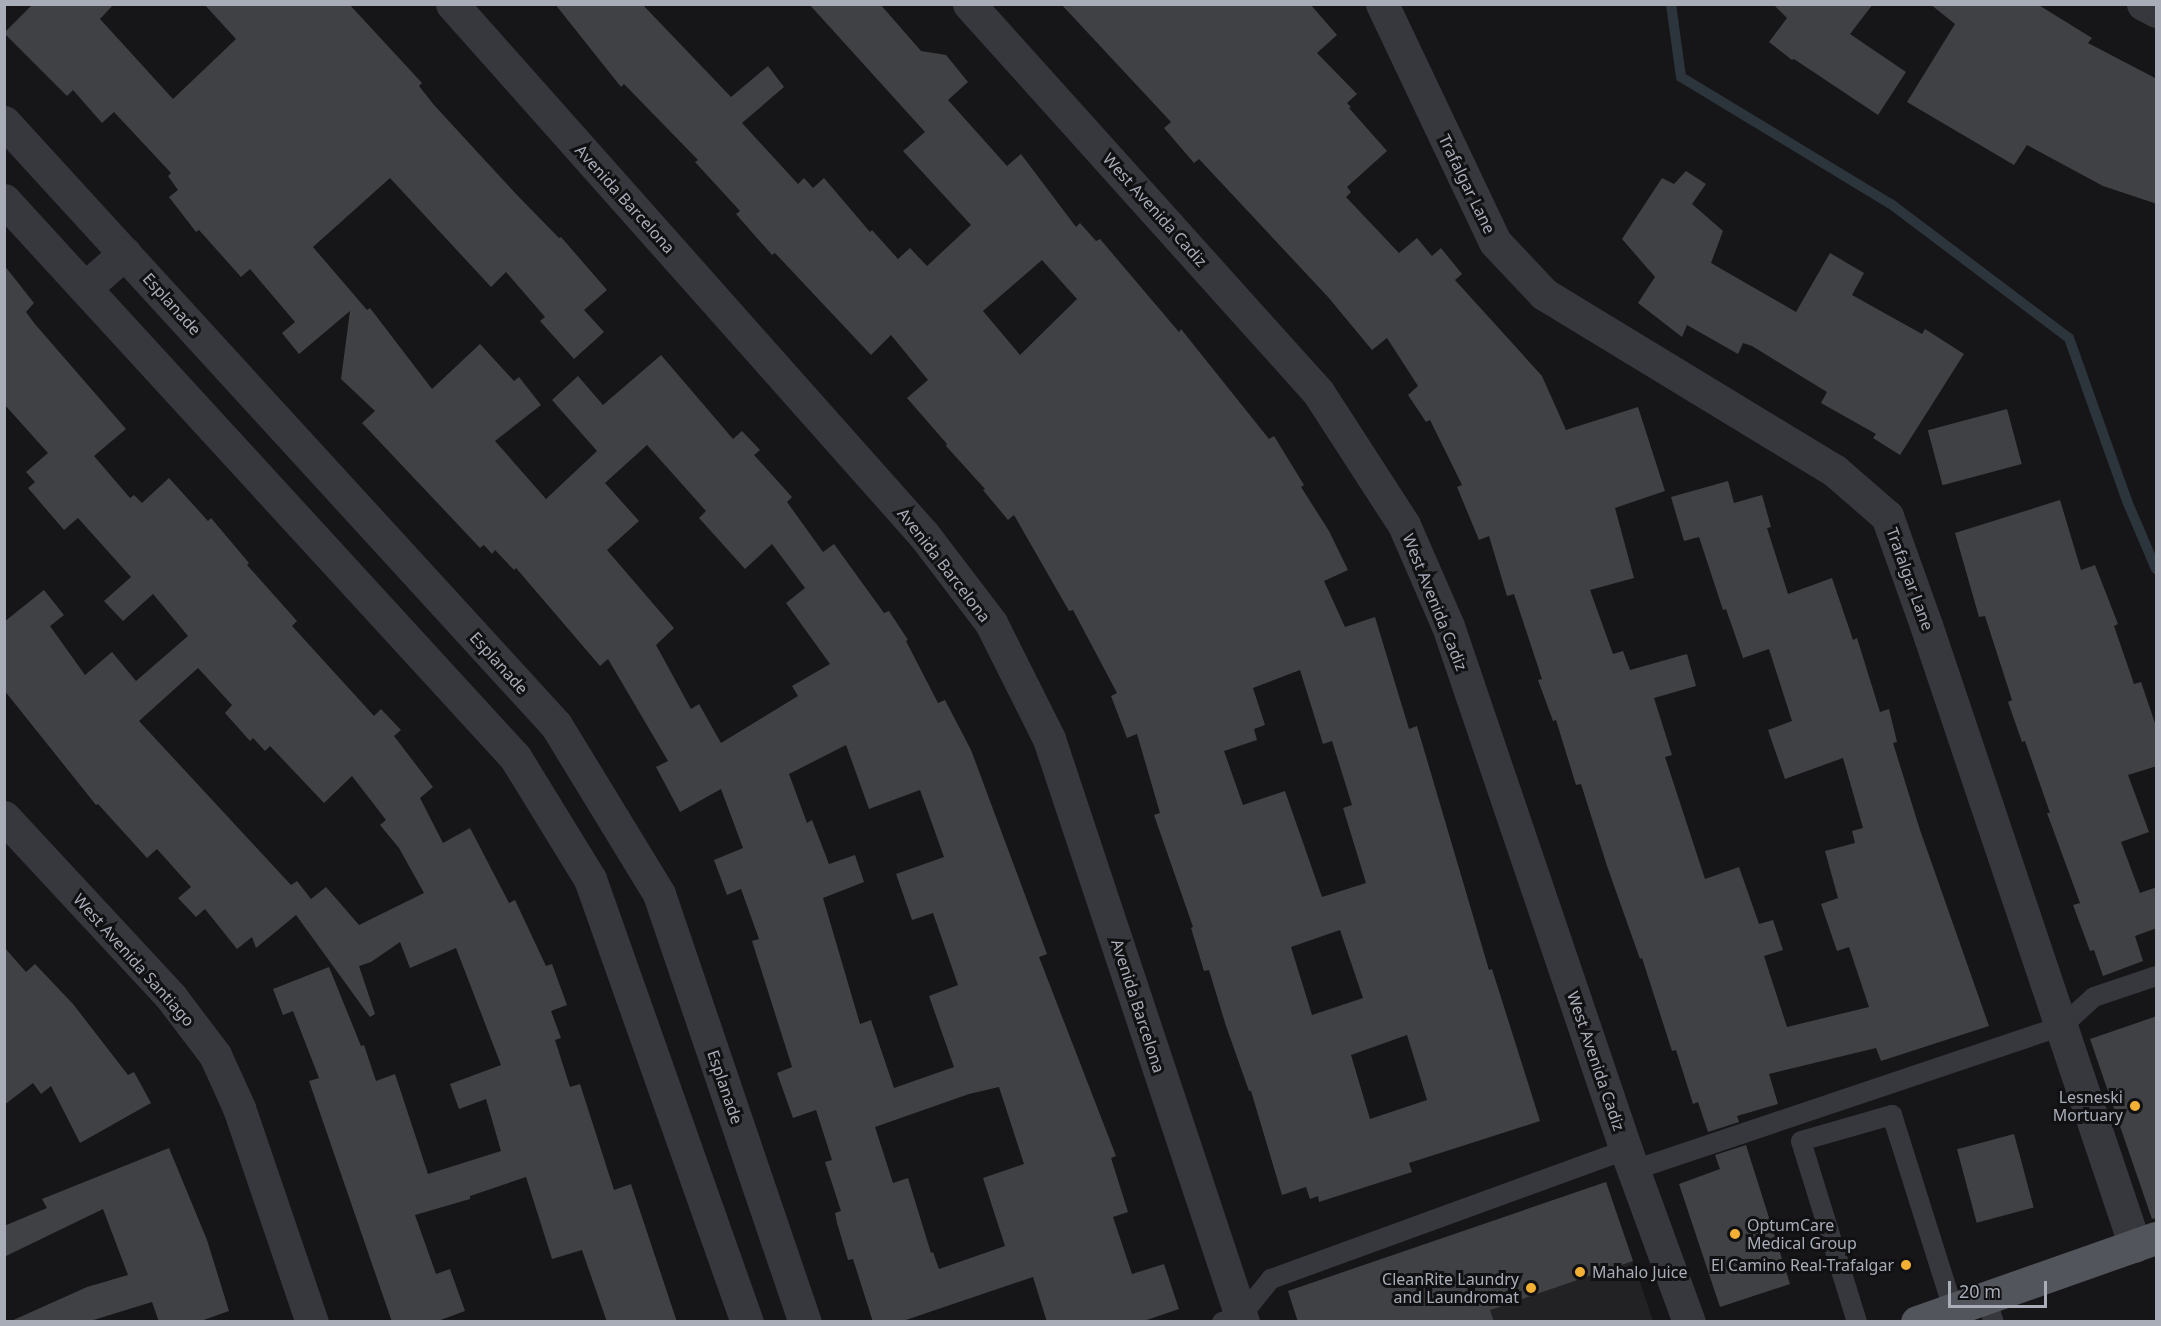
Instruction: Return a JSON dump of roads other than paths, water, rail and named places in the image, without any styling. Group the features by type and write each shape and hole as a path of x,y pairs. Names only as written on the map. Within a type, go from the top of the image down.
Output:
{"main road":[{"path":"1940,1316 1990,1310 2146,1242"}],"street":[{"name":"Avenida Barcelona","path":"452,4 924,535 991,623 1049,739 1235,1320"},
{"name":"West Avenida Cadiz","path":"969,4 1318,392 1404,525 1448,626 1630,1160 1689,1322"},
{"name":"Trafalgar Lane","path":"1382,4 1495,242 1544,294 1835,471 1887,516 2062,1026 2146,1242"},
{"path":"2143,4 2157,11"},
{"name":"Esplanade","path":"4,122 556,725 659,894 805,1322"},
{"path":"4,200 515,757 590,879 747,1322"},
{"path":"85,288 125,253"},
{"path":"515,757 556,725"},
{"name":"West Avenida Santiago","path":"4,817 171,997 215,1055 239,1108 312,1322"}],"lane":[{"path":"1235,1320 1271,1279 1630,1160 2062,1026 2094,998 2157,976"},
{"path":"1857,1322 1801,1141 1892,1115 1940,1316"}],"waterway":[{"path":"1671,4 1681,77 1891,204 2069,338 2127,501 2156,569"}],"place":[{"name":"Lesneski Mortuary","path":"2135,1106"},
{"name":"OptumCare Medical Group","path":"1735,1234"},
{"name":"El Camino Real-Trafalgar","path":"1906,1265"},
{"name":"Mahalo Juice","path":"1580,1272"},
{"name":"CleanRite Laundry and Laundromat","path":"1531,1288"}]}
